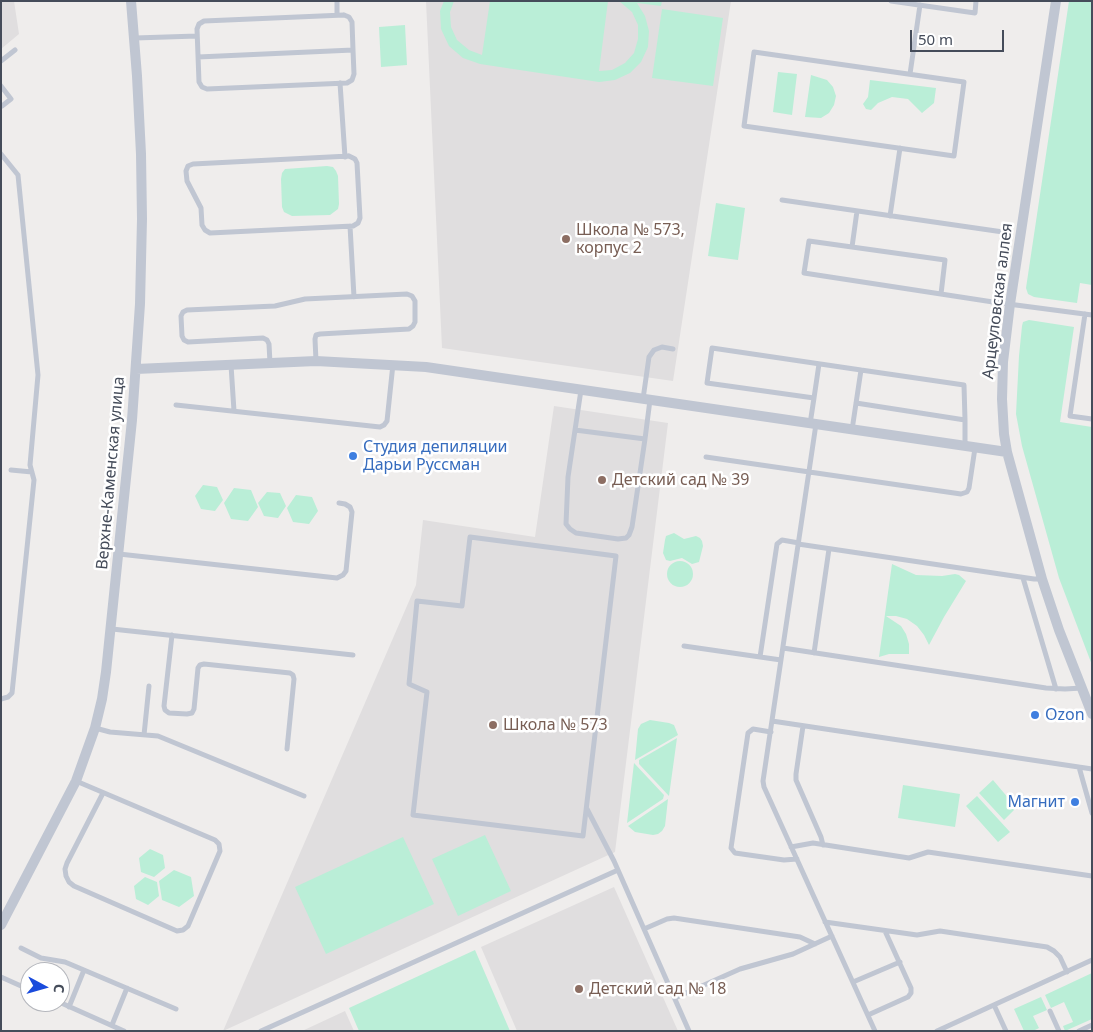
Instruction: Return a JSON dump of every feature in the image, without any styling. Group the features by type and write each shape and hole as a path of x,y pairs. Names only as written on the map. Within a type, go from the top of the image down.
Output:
{"street":[{"name":"Верхне-Каменская улица","path":"1,924 76,781 95,728 102,699 112,629 136,369 142,219 135,38 131,1"},
{"name":"Арцеуловская аллея","path":"1056,1 1010,304 1003,362 1002,399 1007,452 1042,579 1059,630 1092,714"},
{"path":"136,369 316,361 426,367 1007,452"}],"lane":[{"path":"337,1 337,15"},
{"path":"891,1 974,13 976,1"},
{"path":"910,74 920,5"},
{"path":"337,15 349,17 352,22 354,74 352,80 340,83 207,89 202,87 199,82 197,29 199,24 204,21 337,15"},
{"path":"135,38 197,36"},
{"path":"1,61 15,50"},
{"path":"198,57 353,50"},
{"path":"754,52 964,82 954,156 900,148 744,126 754,52"},
{"path":"340,83 344,156"},
{"path":"1,86 11,99 2,106"},
{"path":"890,216 900,148"},
{"path":"1,154 18,175 38,376 30,465 34,480 12,693 8,697 1,699"},
{"path":"344,156 355,158 357,163 360,218 358,223 350,226 210,233 204,230 202,225 201,208 187,181 186,171 188,166 193,164 344,156"},
{"path":"782,200 1003,232"},
{"path":"852,247 857,211"},
{"path":"350,226 354,297"},
{"path":"941,294 945,260 808,240 804,273 941,294 1010,304 1089,314 1070,416 1092,419"},
{"path":"270,363 269,344 268,340 264,338 188,342 184,340 181,316 183,312 187,310 275,306 305,299 407,294 412,296 416,322 409,329 320,334 315,339 316,361"},
{"path":"581,390 568,477 566,524 576,533 618,539 626,538 632,527 645,439 649,357 654,350 662,347 673,349"},
{"path":"706,457 961,494 967,492 969,488 970,447 964,420 964,385 712,348 707,383 814,398"},
{"path":"176,405 380,427 387,421 393,364"},
{"path":"819,364 814,398 809,472 763,781 764,787 875,1031"},
{"path":"231,365 234,411"},
{"path":"852,430 860,370"},
{"path":"856,403 964,420"},
{"path":"576,430 645,439"},
{"path":"10,470 32,472"},
{"path":"119,554 337,578 346,571 352,512 350,507 339,503"},
{"path":"587,809 583,836 414,815 427,692 408,684 417,601 462,606 470,537 616,556 587,809 618,870 689,1031"},
{"path":"760,656 777,544 782,540 1023,578 1042,579"},
{"path":"814,653 830,549"},
{"path":"1023,578 1056,689"},
{"path":"112,629 353,656"},
{"path":"172,635 165,710 187,714 192,713 200,665 290,673 294,679 287,749"},
{"path":"684,646 781,660"},
{"path":"783,648 1056,689 1082,688"},
{"path":"144,735 149,686"},
{"path":"772,722 1092,769"},
{"path":"803,726 796,780 823,845"},
{"path":"95,728 110,732 158,736 304,796"},
{"path":"771,732 753,729 748,733 732,848 735,853 784,860 797,859"},
{"path":"1079,767 1092,813"},
{"path":"76,781 215,840 220,844 220,851 188,926 183,930 177,931 74,886 69,882 65,869 67,863 103,793"},
{"path":"791,846 802,844 823,845 909,858 928,852 1092,876"},
{"path":"261,1031 618,870"},
{"path":"644,929 674,918 800,938 815,944"},
{"path":"825,922 917,935 940,932 1047,947 1054,950 1060,957 1067,972"},
{"path":"868,1015 908,997 911,993 911,988 886,931"},
{"path":"675,998 740,969 793,954 832,936"},
{"path":"21,948 41,958 66,962 176,1009"},
{"path":"937,1031 1092,960"},
{"path":"853,982 900,962"},
{"path":"70,1004 84,970"},
{"path":"1,977 20,986"},
{"path":"112,1025 128,988"},
{"path":"994,1005 1006,1031"},
{"path":"70,1006 124,1031"},
{"path":"1050,1011 1059,1031"},
{"path":"1079,1031 1092,1025"}],"shaded area":[{"path":"1,1 14,1 19,34 1,49"},
{"name":"Школа № 573, корпус 2","path":"426,1 731,1 673,381 442,348"},
{"name":"Школа № 573","path":"554,406 668,423 615,852 223,1031 416,585 423,520 535,537"},
{"name":"Детский сад № 18","path":"614,887 678,1031 517,1031 481,947"},
{"path":"345,1011 354,1031 302,1031"}],"green space":[{"path":"444,1 454,1 450,12 451,27 457,40 469,50 482,55 490,1 608,1 599,71 612,70 625,63 634,53 638,39 638,25 632,12 619,1 662,1 661,6 637,3 645,16 649,31 648,47 641,62 630,73 615,80 599,82 480,64 463,58 449,46 441,29 440,11"},
{"path":"1069,1 1092,1 1092,285 1080,283 1077,303 1034,297 1028,294 1026,288"},
{"path":"662,9 723,18 713,86 652,78"},
{"path":"405,25 407,65 381,67 379,27"},
{"path":"778,72 797,74 792,115 773,112"},
{"path":"811,75 827,80 833,87 836,96 834,105 829,113 821,118 805,117"},
{"path":"870,80 936,88 934,103 922,113 908,99 892,97 878,103 871,110 866,109 863,104 868,97"},
{"path":"333,167 338,176 338,209 330,215 292,216 284,212 282,207 281,179 285,169"},
{"path":"716,203 745,208 738,260 708,256"},
{"path":"1029,320 1074,327 1060,422 1092,427 1092,665 1059,578 1022,446 1016,414 1022,326 1023,322"},
{"path":"203,485 217,487 223,500 215,511 201,509 195,496"},
{"path":"234,488 251,490 258,507 248,521 231,519 224,503"},
{"path":"267,492 280,493 286,506 278,518 264,516 258,503"},
{"path":"296,495 312,497 318,511 309,524 293,522 287,508"},
{"path":"674,533 684,539 696,536 700,538 703,546 699,562 692,564 682,558 666,560 663,553 666,536"},
{"path":"680,561 689,565 693,574 689,583 680,587 671,583 667,574 671,565"},
{"path":"892,564 916,575 942,576 955,574 966,581 929,645 917,626 907,619 886,616 901,626 906,634 909,654 889,654 879,657"},
{"path":"650,720 674,725 678,735 635,760 638,729 641,724"},
{"path":"677,738 669,796 639,764 639,760"},
{"path":"634,763 664,795 663,799 627,823"},
{"path":"993,780 1015,806 1014,810 1004,820 979,793"},
{"path":"903,785 960,794 955,827 898,818"},
{"path":"977,796 1010,832 998,842 966,806"},
{"path":"668,799 665,826 658,834 635,832 628,826"},
{"path":"485,835 511,891 458,916 432,859"},
{"path":"403,837 434,904 326,954 295,887"},
{"path":"150,849 163,855 165,868 154,877 141,872 139,858"},
{"path":"174,870 191,877 194,896 179,907 162,900 159,881"},
{"path":"145,877 157,882 159,896 148,905 136,899 134,886"},
{"path":"475,950 510,1031 359,1031 349,1008"},
{"path":"1092,973 1092,1019 1065,1031 1063,1026 1073,1022 1064,1002 1051,1008 1045,995"},
{"path":"1041,997 1047,1010 1033,1016 1039,1028 1033,1031 1024,1031 1014,1009"}],"place":[{"name":"Школа № 573, корпус 2","path":"566,239"},
{"name":"Студия депиляции Дарьи Руссман","path":"353,456"},
{"name":"Детский сад № 39","path":"602,480"},
{"name":"Ozon","path":"1035,715"},
{"name":"Школа № 573","path":"493,725"},
{"name":"Магнит","path":"1075,802"},
{"name":"Детский сад № 18","path":"579,989"}]}
